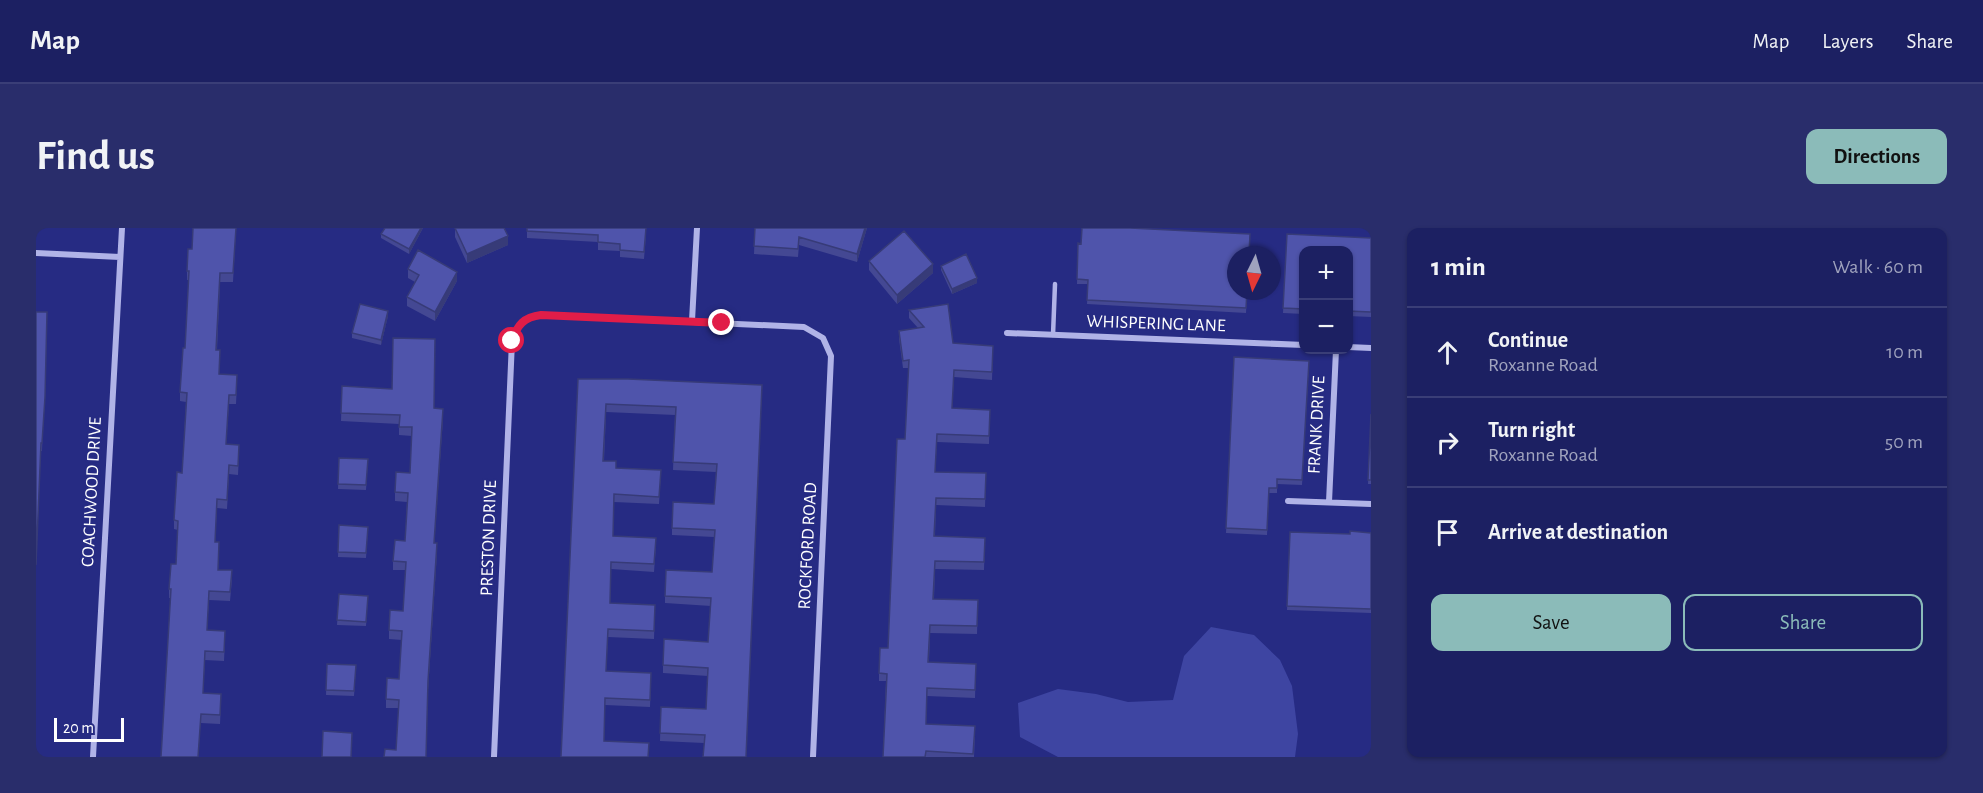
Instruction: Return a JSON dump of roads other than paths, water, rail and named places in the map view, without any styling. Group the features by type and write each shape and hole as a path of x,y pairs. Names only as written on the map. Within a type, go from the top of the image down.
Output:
{"street":[{"name":"COACHWOOD DRIVE","path":"93,757 122,228"},
{"path":"692,321 697,228"},
{"path":"36,253 120,257"},
{"name":"PRESTON DRIVE","path":"494,757 512,341 515,331 529,316 541,315 692,321"},
{"name":"ROCKFORD ROAD","path":"692,321 804,327 824,338 831,356 813,757"},
{"name":"WHISPERING LANE","path":"1006,333 1299,345"},
{"path":"1353,347 1371,348"},
{"name":"FRANK DRIVE","path":"1329,502 1336,354"},
{"path":"1288,501 1371,504"}],"lane":[{"path":"1053,335 1055,284"}]}
